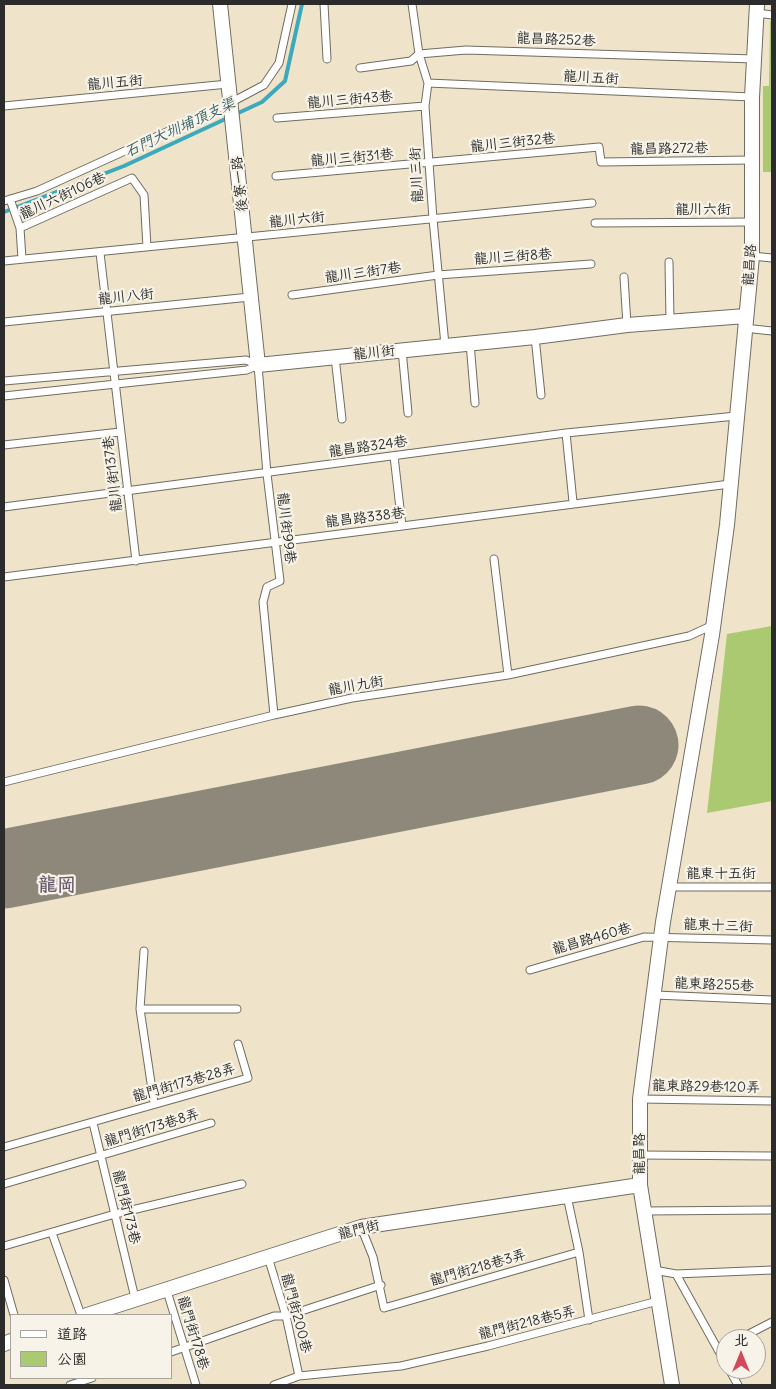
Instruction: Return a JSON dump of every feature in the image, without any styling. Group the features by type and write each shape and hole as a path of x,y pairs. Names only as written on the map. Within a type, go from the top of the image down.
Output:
{"street":[{"name":"後寮一路","path":"220,4 258,365"},
{"name":"龍昌路","path":"672,1385 646,1212 640,1185 640,1099 669,887 728,525 736,416 752,256 752,98 757,8"},
{"name":"龍川街","path":"258,365 535,337 670,321 745,322"},
{"name":"龍門街","path":"90,1314 361,1227 640,1185"}],"lane":[{"path":"20,228 16,215 8,201 231,112 264,85 280,62 292,4"},
{"path":"324,4 327,59"},
{"name":"龍川三街","path":"412,4 419,54 428,83 425,106 432,219 445,345"},
{"path":"757,8 772,15"},
{"name":"龍昌路252巷","path":"360,68 411,61 419,54 466,50 754,59"},
{"name":"龍川五街","path":"428,83 752,98"},
{"name":"龍川五街","path":"4,106 228,84"},
{"name":"龍川三街43巷","path":"277,118 425,106"},
{"name":"龍昌路272巷","path":"599,147 601,162 752,160"},
{"name":"龍川三街32巷","path":"430,164 599,147"},
{"name":"龍川三街31巷","path":"276,176 430,164"},
{"name":"龍川六街106巷","path":"22,259 20,228 132,178 144,195 147,247"},
{"name":"龍川六街","path":"4,261 592,203"},
{"name":"龍川六街","path":"595,223 752,222"},
{"name":"龍川街137巷","path":"100,253 136,561"},
{"path":"752,256 772,258"},
{"path":"669,262 670,321"},
{"name":"龍川三街8巷","path":"438,275 591,264"},
{"name":"龍川三街7巷","path":"292,295 438,275"},
{"path":"624,277 627,325"},
{"name":"龍川八街","path":"4,322 250,296"},
{"path":"745,322 772,330"},
{"path":"535,337 541,395"},
{"path":"470,343 475,403"},
{"path":"402,350 408,413"},
{"path":"335,357 342,419"},
{"path":"4,381 246,360 258,365"},
{"name":"龍川街","path":"4,396 247,370 258,365"},
{"name":"龍川街99巷","path":"258,365 267,474 280,581 267,587 263,602 274,715"},
{"name":"龍昌路324巷","path":"4,507 267,474 566,433 736,416"},
{"path":"4,446 120,432"},
{"path":"566,433 573,502"},
{"path":"394,456 402,526"},
{"name":"龍昌路338巷","path":"4,577 573,502 730,484"},
{"path":"494,559 508,675"},
{"name":"龍川九街","path":"4,782 274,715 352,698 508,675 688,636 713,625"},
{"name":"龍東十五街","path":"669,887 772,887"},
{"name":"龍東十三街","path":"663,929 772,940"},
{"name":"龍昌路460巷","path":"530,970 644,938 663,929"},
{"path":"144,951 140,1009 154,1103"},
{"name":"龍東路255巷","path":"654,994 772,1000"},
{"path":"140,1009 237,1009"},
{"name":"龍門街173巷28弄","path":"4,1147 93,1123 154,1103 248,1078 238,1044"},
{"name":"龍東路29巷120弄","path":"640,1099 772,1101"},
{"name":"龍門街173巷","path":"93,1123 136,1298"},
{"name":"龍門街173巷8弄","path":"4,1184 211,1123"},
{"path":"640,1155 772,1156"},
{"path":"4,1246 115,1214 242,1184"},
{"path":"567,1196 579,1252 589,1320"},
{"path":"646,1212 772,1210"},
{"path":"172,1352 274,1316 286,1316 381,1285 361,1227"},
{"path":"52,1233 81,1314"},
{"name":"龍門街218巷3弄","path":"381,1285 384,1308 579,1252"},
{"name":"龍門街200巷","path":"268,1257 286,1316 300,1376"},
{"path":"654,1270 676,1274 772,1270"},
{"path":"676,1274 716,1346"},
{"path":"4,1280 14,1314"},
{"name":"龍門街178巷","path":"166,1288 196,1385"},
{"name":"龍門街218巷5弄","path":"274,1385 300,1376 401,1366 589,1320 658,1300"},
{"path":"758,1329 772,1322"},
{"path":"71,1383 88,1379"}],"green space":[{"path":"770,21 772,21 772,172 763,172 763,86 769,86"},
{"path":"772,626 772,801 707,813 727,634"}],"waterway":[{"name":"石門大圳埔頂支渠","path":"4,212 124,166 262,102 285,81 302,4"}],"runway":[{"path":"4,869 639,745"}],"district":[{"name":"龍岡","path":"57,886"}]}
